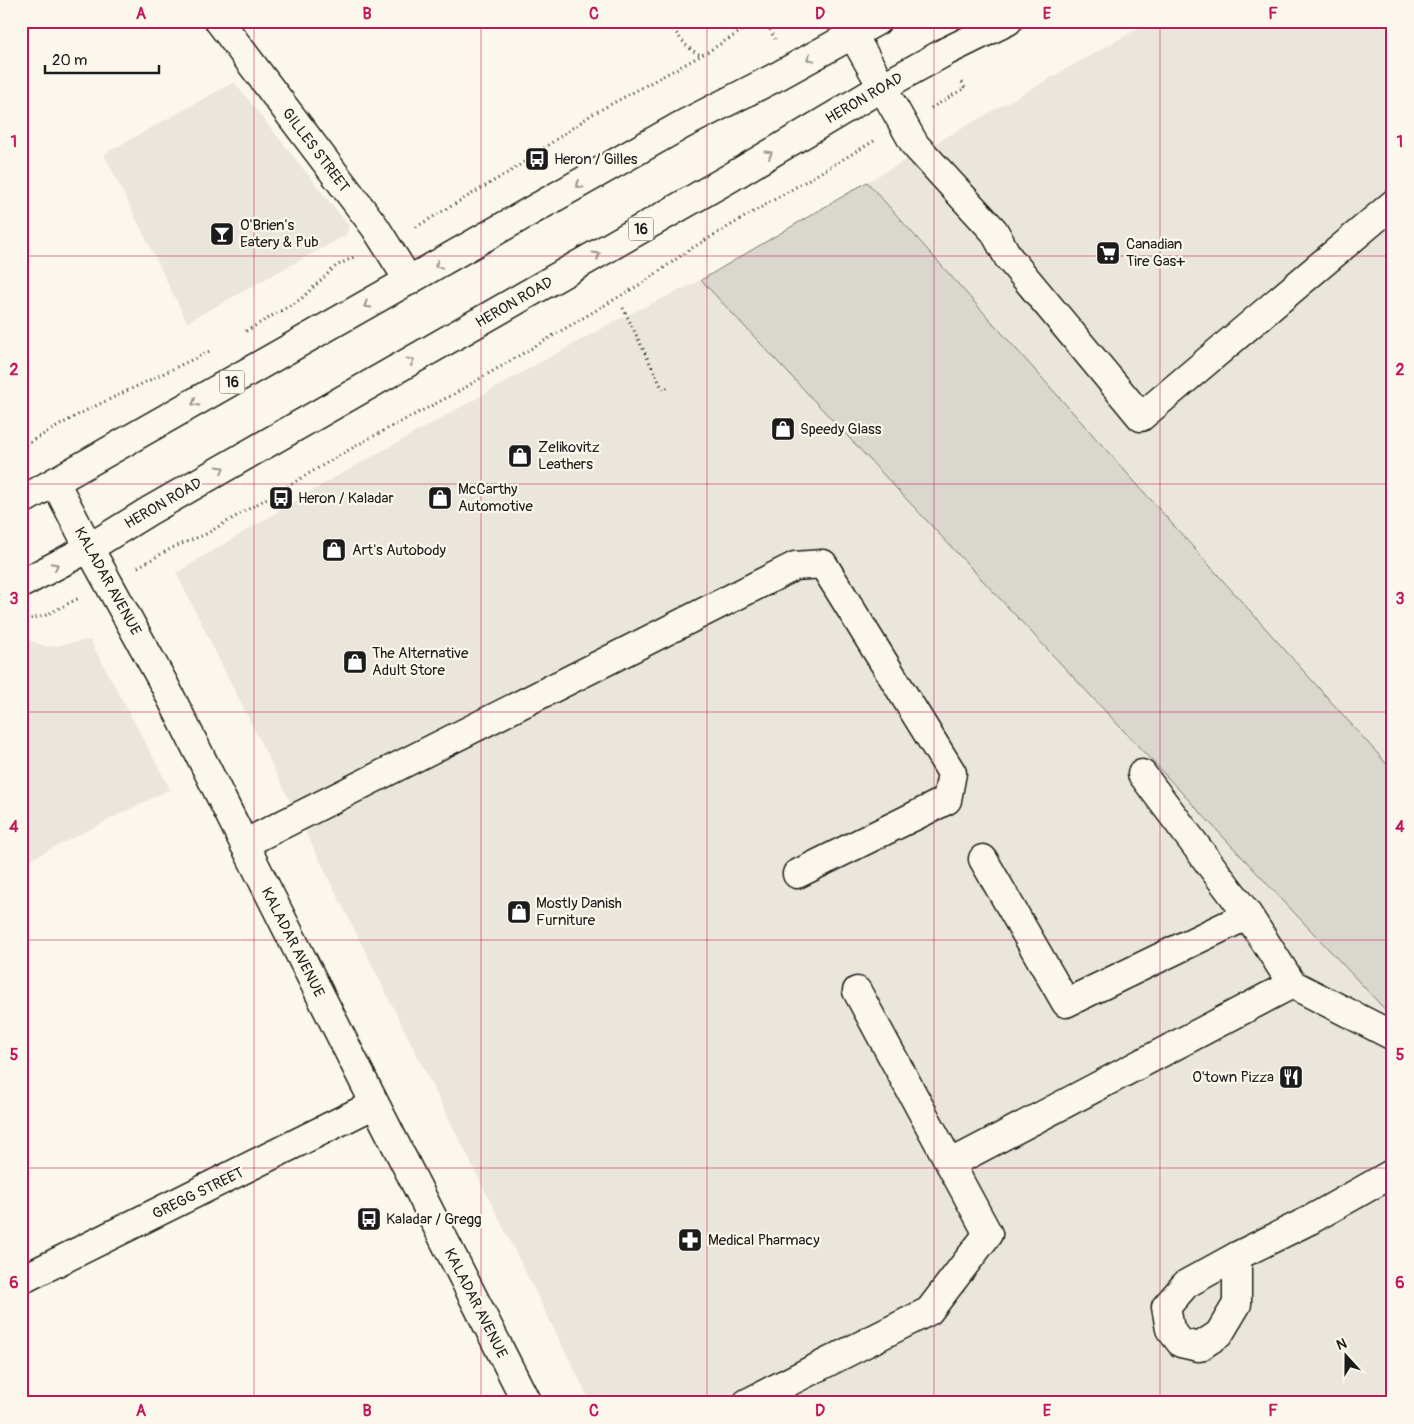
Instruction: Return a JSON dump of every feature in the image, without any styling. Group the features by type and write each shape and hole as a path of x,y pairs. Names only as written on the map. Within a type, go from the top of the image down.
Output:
{"main road":[{"name":"GILLES STREET","path":"220,21 375,227 409,281"},
{"name":"16","path":"21,501 682,125 778,76 849,28 877,21"},
{"name":"HERON ROAD","path":"21,584 89,548 149,510 728,180 882,87 1008,21"},
{"path":"849,28 915,145 994,232 1008,257 1141,418 1393,204"},
{"name":"KALADAR AVENUE","path":"55,482 164,684 527,1403"},
{"path":"244,844 795,566 823,564 952,773 947,800 797,874"},
{"path":"1142,774 1248,915 1292,984 1393,1036"},
{"path":"983,859 1066,1003 1248,915"},
{"path":"950,1164 1292,984"},
{"path":"747,1403 929,1311 988,1234 857,991"},
{"name":"GREGG STREET","path":"21,1280 375,1104"},
{"path":"1237,1256 1310,1220 1393,1173"}],"path":[{"path":"668,21 694,52 702,55"},
{"path":"412,230 514,169 591,115 702,55 758,21"},
{"path":"765,21 780,46"},
{"path":"941,102 965,88"},
{"path":"150,560 172,548 206,534 366,440 462,389 644,282 692,248 868,144"},
{"path":"242,334 301,298 336,266 353,258"},
{"path":"623,308 663,390 670,386"},
{"path":"21,447 82,412 216,349"},
{"path":"21,621 44,616 64,605"}],"shaded area":[{"path":"1151,21 1393,21 1393,771 867,182"},
{"path":"234,82 349,226 346,235 187,322 104,154"},
{"path":"867,182 1393,771 1393,1018 701,280"},
{"path":"701,280 1393,1018 1393,1403 591,1403 176,573 334,478 613,322"},
{"path":"26,639 47,647 90,640 170,789 21,864 21,641"}],"place":[{"name":"Heron / Gilles","path":"537,159"},
{"name":"O'Brien's Eatery & Pub","path":"222,234"},
{"name":"Canadian Tire Gas+","path":"1108,253"},
{"name":"Speedy Glass","path":"783,429"},
{"name":"Zelikovitz Leathers","path":"520,456"},
{"name":"Heron / Kaladar","path":"281,498"},
{"name":"McCarthy Automotive","path":"440,498"},
{"name":"Art's Autobody","path":"334,550"},
{"name":"The Alternative Adult Store","path":"355,662"},
{"name":"Mostly Danish Furniture","path":"519,912"},
{"name":"O'town Pizza","path":"1291,1077"},
{"name":"Kaladar / Gregg","path":"369,1219"},
{"name":"Medical Pharmacy","path":"690,1240"}]}
